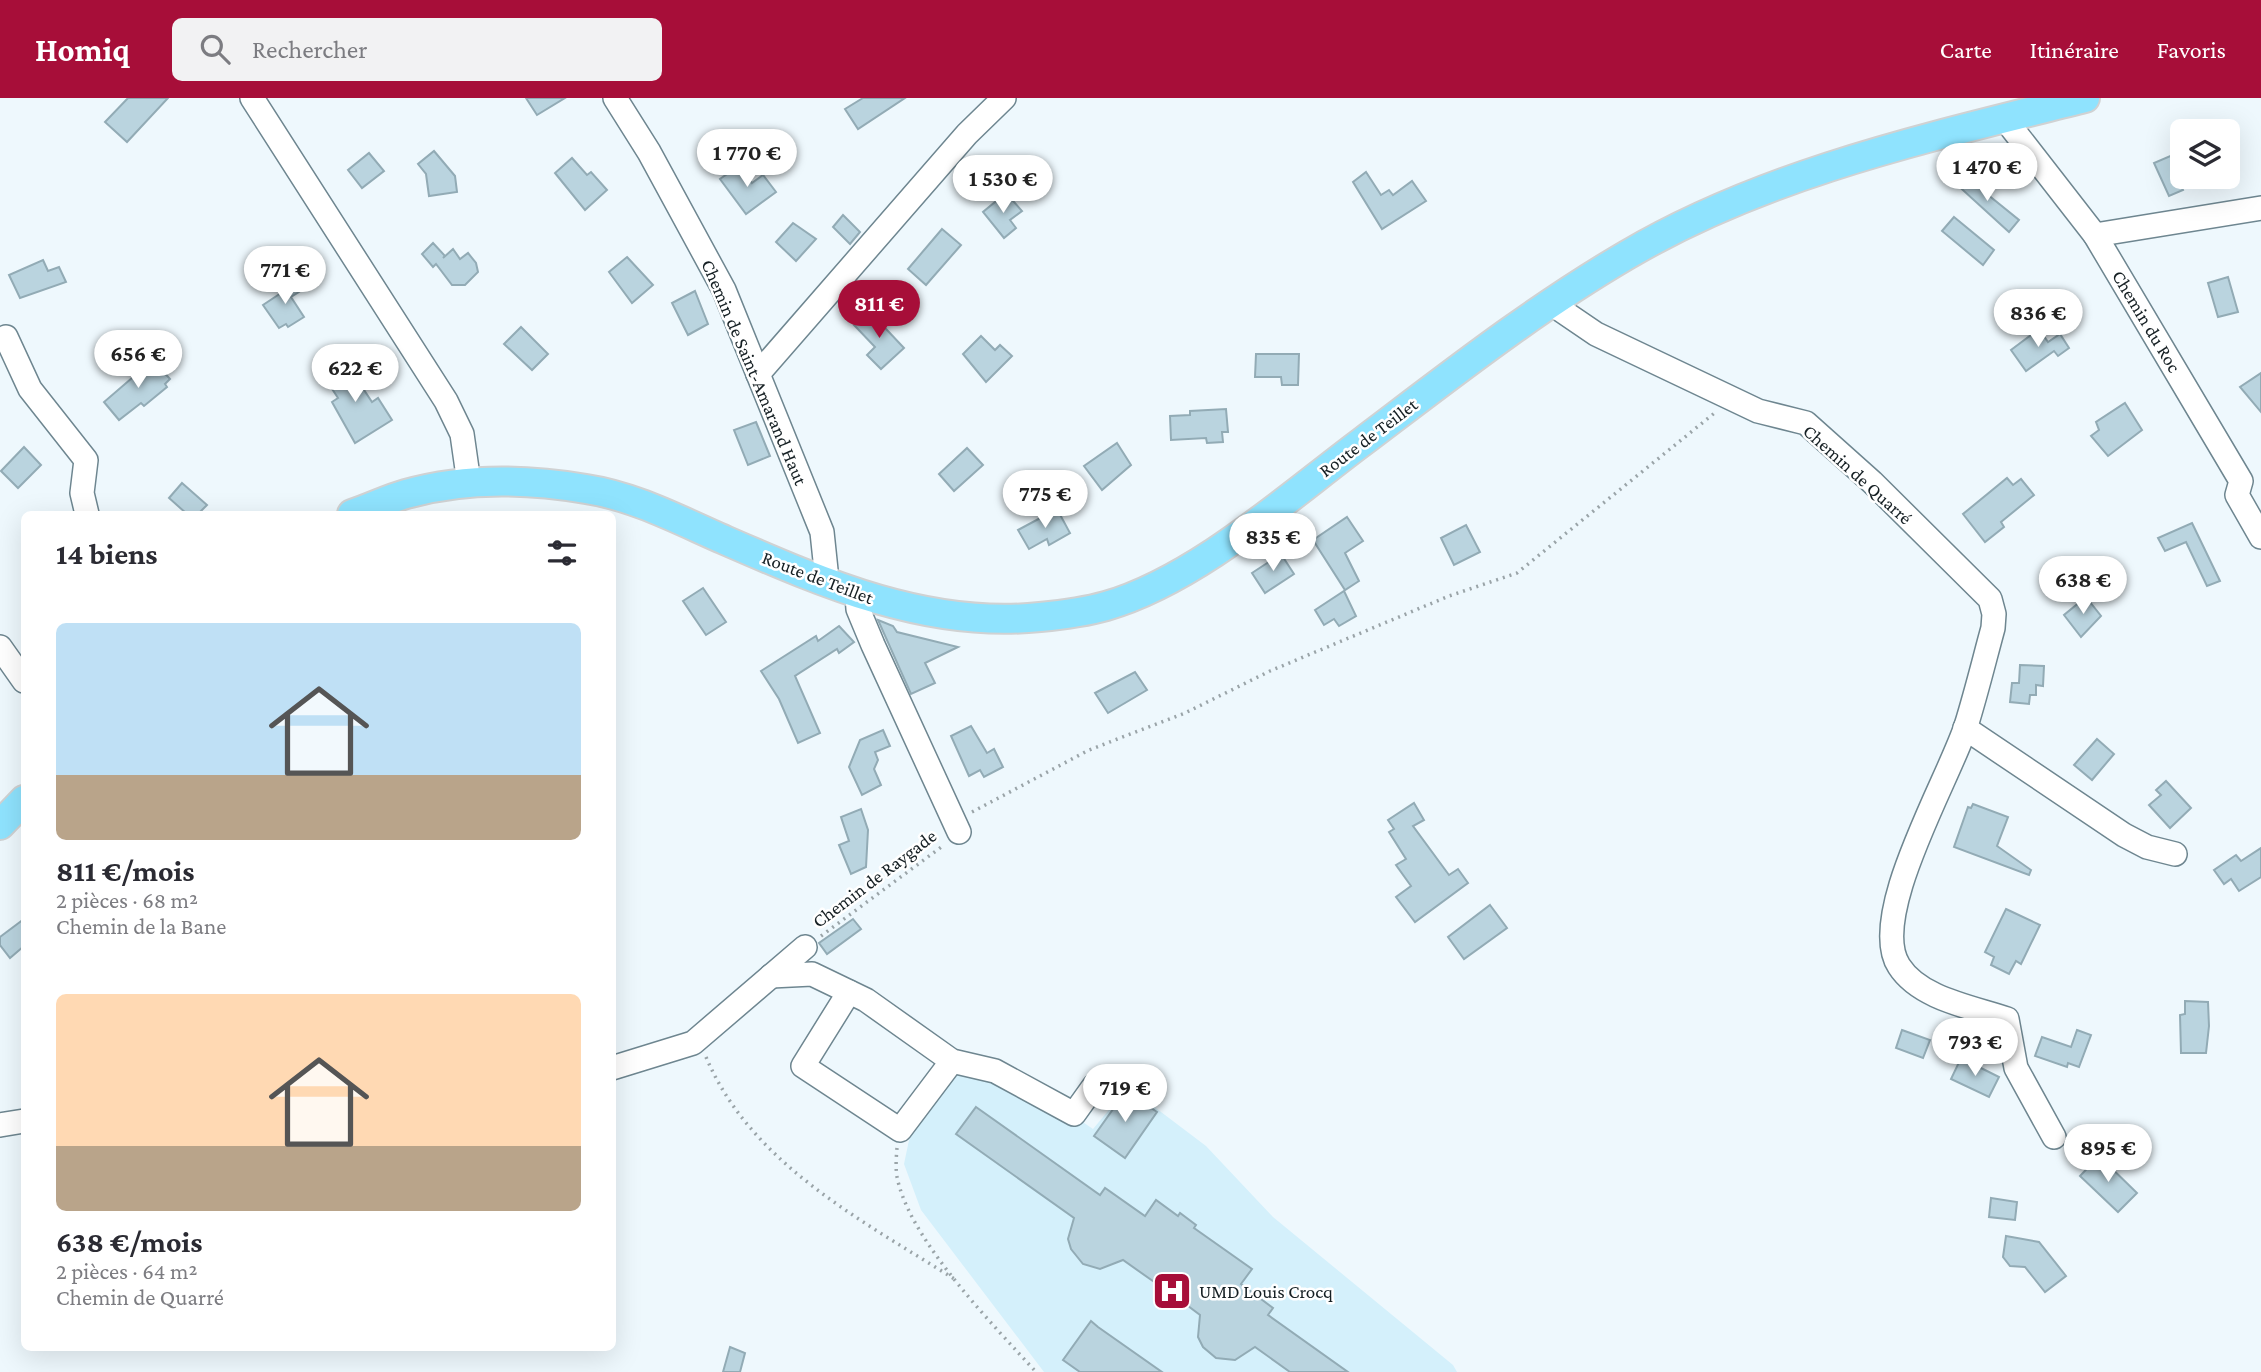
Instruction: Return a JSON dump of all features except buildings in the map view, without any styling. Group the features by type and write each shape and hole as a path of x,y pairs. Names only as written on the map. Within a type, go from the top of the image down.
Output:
{"main road":[{"name":"Route de Teillet","path":"360,511 406,494 469,483 531,483 589,489 646,505 858,595 934,613 988,618 1037,617 1105,607 1158,585 1227,543 1549,302 1632,252 1737,202 1865,153 2085,98"},
{"path":"0,825 21,803"}],"street":[{"path":"252,98 446,401 462,434 469,483"},
{"name":"Chemin de Saint-Amarand Haut","path":"615,98 649,152 724,290 822,532 826,569 823,582"},
{"path":"758,374 967,134 1004,98"},
{"name":"Chemin du Roc","path":"2004,118 2095,235 2241,481 2237,495 2261,537"},
{"path":"2095,235 2261,208"},
{"name":"Chemin de Quarré","path":"1549,302 1596,334 1758,411 1806,423 1872,482 1990,599 1994,614 1993,628 1965,728 1903,875 1890,946 1908,978 1930,993 2007,1019 2016,1068 2054,1137"},
{"path":"6,337 30,389 86,460 82,493 86,511"},
{"path":"858,595 858,609 873,645 956,826"},
{"path":"0,647 21,677"},
{"path":"1965,728 2124,835 2147,847 2175,854"},
{"path":"616,1067 673,1051 699,1037 805,947"},
{"path":"771,976 812,974 866,1000 952,1061 995,1071 1074,1114 1094,1086"},
{"path":"849,992 803,1066 900,1130 952,1061"},
{"path":"0,1125 21,1122"}],"path":[{"name":"Chemin de Raygade","path":"805,947 934,854 956,826 1089,750 1185,713 1270,671 1424,607 1517,573 1732,398"},
{"path":"699,1037 713,1073 730,1102 769,1149 808,1183 956,1280"},
{"path":"900,1130 896,1163 898,1183 904,1200 956,1280 1036,1372"}],"shaded area":[{"name":"UMD Louis Crocq","path":"958,1064 1017,1077 1093,1129 1128,1087 1206,1146 1273,1217 1453,1365 1457,1372 1044,1372 921,1210 904,1164 913,1121"}],"place":[{"name":"UMD Louis Crocq","path":"1172,1291"}]}
